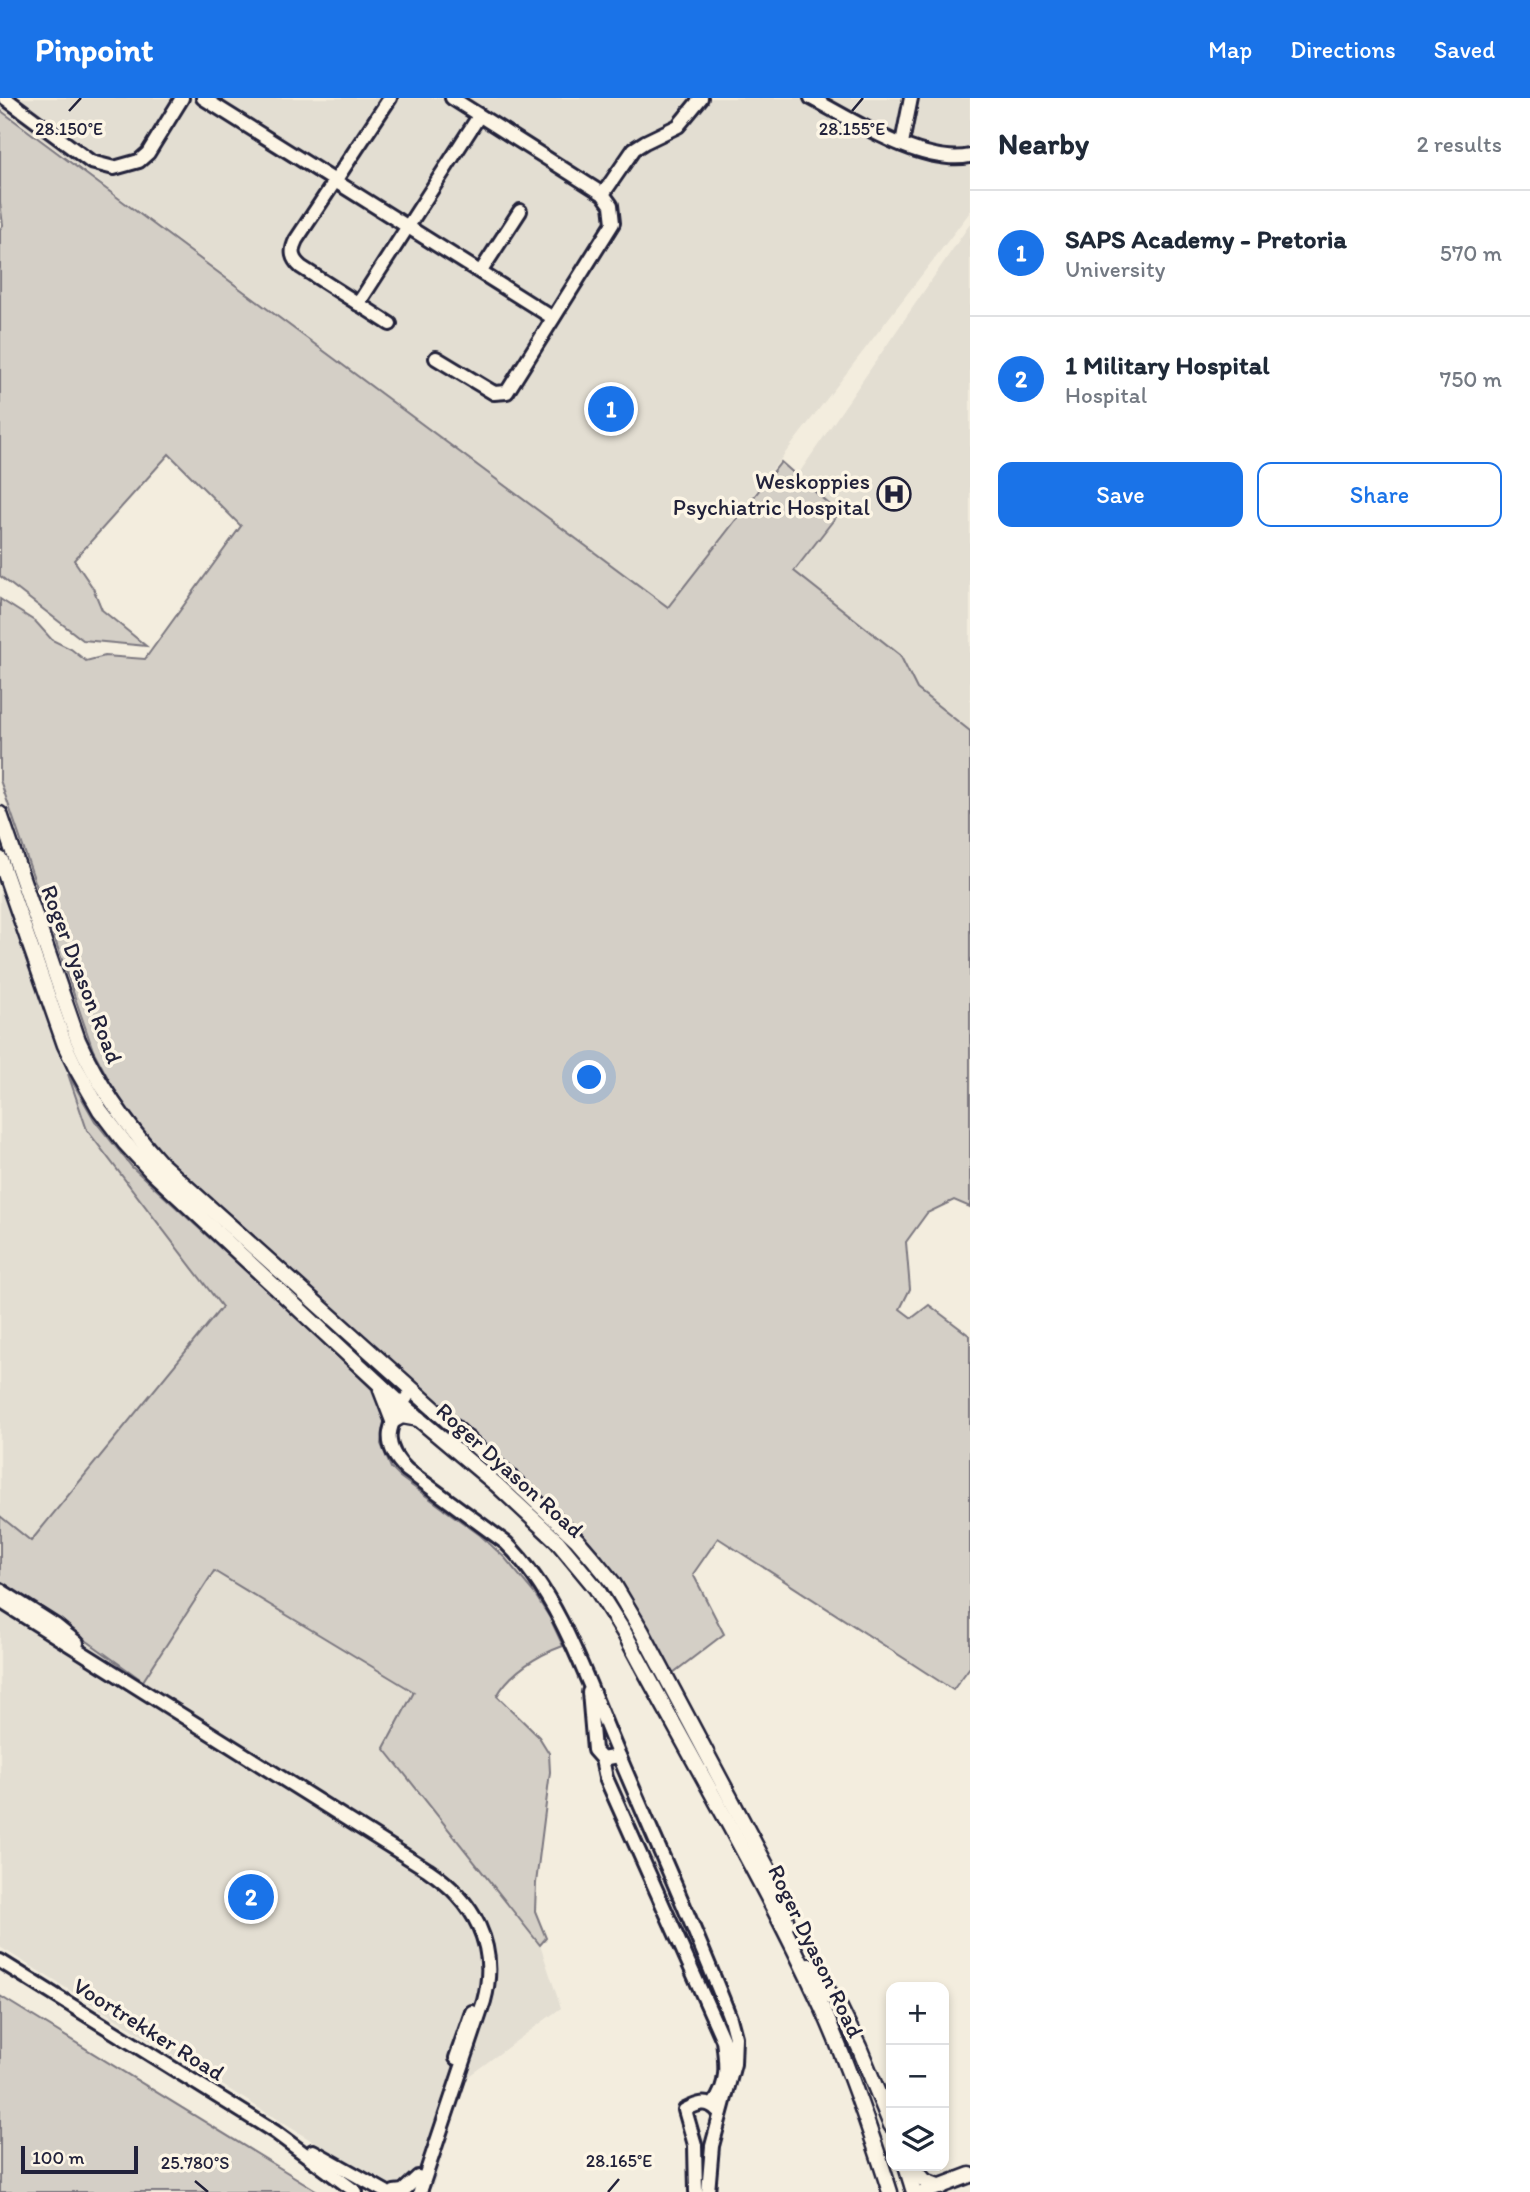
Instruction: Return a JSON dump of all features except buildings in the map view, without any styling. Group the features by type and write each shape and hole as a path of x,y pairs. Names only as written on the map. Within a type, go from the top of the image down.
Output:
{"main road":[{"name":"Roger Dyason Road","path":"0,814 22,900 69,1055 87,1089 125,1143 152,1172 377,1382 405,1401 426,1424 557,1541 580,1566 614,1616 757,1878 812,1987 855,2087 890,2192"},
{"name":"Roger Dyason Road","path":"0,859 22,900 91,1070 136,1136 161,1164 509,1476 577,1540 613,1583 777,1886 794,1947 838,2004 886,2113"},
{"path":"262,1256 299,1298 405,1401 509,1476"},
{"path":"377,1382 393,1420 406,1416 426,1424"},
{"path":"908,2171 914,2192"},
{"path":"916,2171 925,2181 941,2187"},
{"path":"925,2192 970,2175"}],"street":[{"path":"5,98 91,162 114,168 132,164 148,153 182,98"},
{"path":"203,98 553,318"},
{"path":"390,98 296,240 292,254 301,267 390,324"},
{"path":"436,358 494,393 506,392 613,225 611,205 603,194 452,98"},
{"path":"603,194 634,149 678,126 701,98"},
{"path":"811,98 902,143 944,157 970,156"},
{"path":"902,143 911,98"},
{"path":"358,304 479,116"},
{"path":"481,271 520,211"},
{"path":"405,1401 393,1420 389,1442 398,1461 519,1556 552,1605 587,1677 682,1898 729,2038 726,2075 716,2109 708,2192"},
{"path":"0,1590 55,1625 79,1644 88,1657"},
{"path":"0,1601 440,1878 470,1911 485,1944 490,1968 487,1987 419,2188 394,2192"},
{"path":"587,1677 594,1750 602,1759 609,1786 729,2038"},
{"path":"602,1759 619,1756"},
{"name":"Voortrekker Road","path":"0,1961 275,2132 386,2192"},
{"path":"696,2192 695,2145 685,2110 700,2103 716,2109"},
{"name":"Voortrekker Road","path":"275,2132 356,2192"}],"shaded area":[{"path":"0,98 970,98 970,212 668,606 0,108"},
{"path":"0,110 668,607 781,462 839,513 794,571 900,655 917,689 970,731 970,1207 954,1200 927,1213 906,1242 910,1289 900,1309 912,1318 929,1305 970,1336 970,1667 953,1690 718,1538 693,1574 724,1634 673,1673 623,1584 577,1527 180,1170 154,1145 111,1084 93,1050 0,780 0,599 36,622 52,640 71,649 86,661 105,656 145,659 241,526 169,454 74,560 93,588 102,610 146,646 83,640 0,576 0,229 3,225 0,203"},
{"name":"Weskoppies Psychiatric Hospital","path":"970,224 970,731 917,689 900,655 794,571 839,513 797,476"},
{"path":"0,883 87,1130 222,1307 31,1542 0,1516"},
{"path":"68,1074 95,1121 132,1167 380,1397 386,1413 381,1444 391,1468 480,1535 505,1558 534,1593 550,1618 563,1646 526,1665 509,1679 497,1696 539,1737 549,1753 550,1772 536,1883 535,1911 546,1938 540,1945 384,1748 414,1692 214,1571 143,1681 52,1616 0,1583 0,1516 31,1541 222,1307 87,1130"},
{"path":"214,1571 414,1693 384,1748 540,1945 561,2008 466,2078 433,2187 391,2190 0,1947 0,1583 52,1616"},
{"path":"0,1996 319,2192 0,2192"}],"place":[{"name":"SAPS Academy - Pretoria","path":"611,409"},
{"name":"Weskoppies Psychiatric Hospital","path":"894,494"},
{"name":"1 Military Hospital","path":"251,1897"}]}
